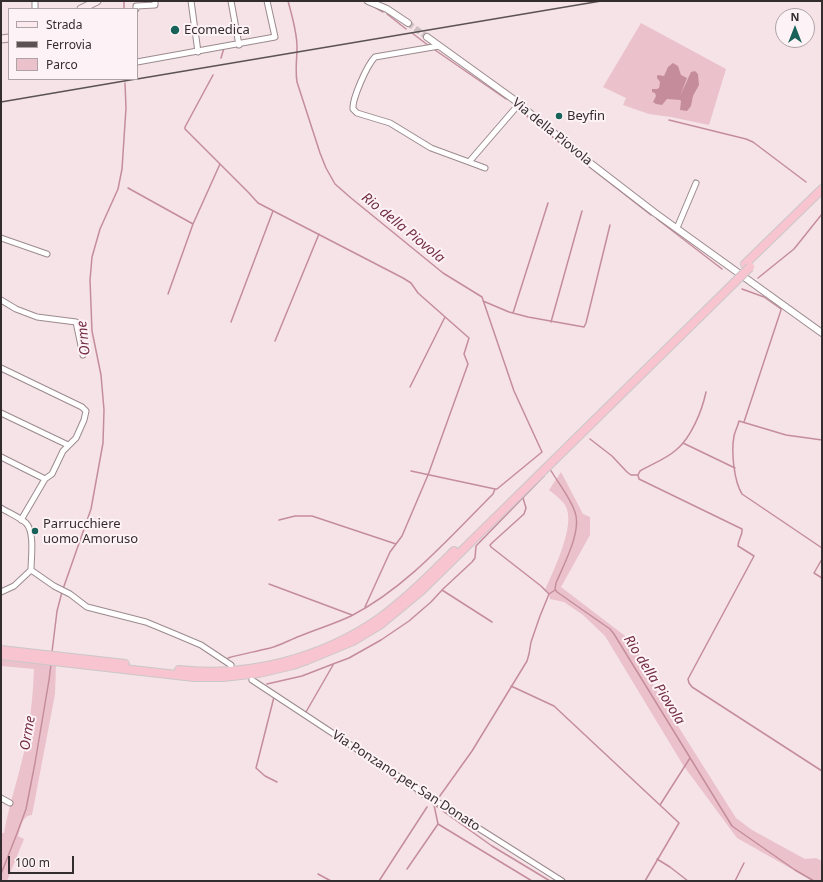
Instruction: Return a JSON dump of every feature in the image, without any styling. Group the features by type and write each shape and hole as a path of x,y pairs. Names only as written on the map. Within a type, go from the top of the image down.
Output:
{"highway":[{"path":"748,266 822,189"},
{"path":"1,655 30,656 203,672 234,670 274,664 323,648 351,635 379,619 398,605 427,578 732,281 822,196"},
{"path":"1,650 30,656"}],"main road":[{"path":"82,8 97,1"}],"street":[{"path":"136,8 136,6 155,5 155,1"},
{"path":"191,1 198,52"},
{"path":"231,1 239,45"},
{"path":"138,62 275,38 267,1"},
{"path":"368,1 387,9 408,24"},
{"name":"Via della Piovola","path":"427,37 519,104 590,164 822,332"},
{"path":"439,46 375,57 354,96 352,104 353,109 357,113 390,124 431,148 485,168"},
{"path":"469,162 519,104"},
{"path":"677,228 696,183"},
{"path":"1,238 47,254"},
{"path":"1,300 16,309 37,316 76,322 83,354"},
{"path":"1,368 82,407 86,413 76,438 63,451 52,474 45,479 21,520"},
{"path":"1,413 68,445"},
{"path":"1,457 45,479"},
{"path":"1,508 26,524 30,530 31,536 31,570 14,586 1,592"},
{"path":"31,570 87,606 146,622 201,645 231,665"},
{"name":"Via Ponzano per San Donato","path":"252,680 436,801 562,881"},
{"path":"1,798 10,802"}],"green space":[{"path":"641,23 726,69 709,125 649,114 623,105 626,98 603,87"},
{"path":"561,472 583,514 590,517 590,535 561,587 633,642 659,696 736,818 752,830 805,859 816,858 822,861 822,881 813,881 737,838 683,765 605,636 583,615 564,602 550,599 549,594 545,590 558,560 568,524 568,513 565,505 549,490"},
{"path":"1,658 56,664 55,694 32,815 26,817 22,822 18,836 24,839 7,881 1,881 1,833 4,833 8,812 22,762 31,710 34,669 1,666"}],"shaded area":[{"path":"673,63 678,66 681,75 687,78 680,96 691,72 695,71 698,74 699,85 693,96 691,106 687,111 680,110 680,100 667,99 662,105 653,102 656,96 655,93 652,92 652,89 659,88 660,82 657,76 664,76 668,67"}],"waterway":[{"name":"Orme","path":"124,1 124,8"},
{"name":"Rio della Piovola","path":"228,658 275,647 345,619 371,604 390,591 426,561 493,494 495,489 497,489 542,452 514,391 482,297 443,273 335,184 320,153 297,82 296,36 288,1"},
{"path":"376,8 383,12"},
{"path":"387,14 406,29"},
{"path":"412,33 429,46"},
{"path":"221,58 224,48"},
{"path":"435,50 506,99"},
{"path":"213,75 185,129 258,203 411,283 418,293 469,338 464,354 468,364 428,475 402,536 390,552 365,607"},
{"name":"Orme","path":"63,589 91,509 103,443 104,410 101,375 92,331 90,280 92,257 100,229 118,189 122,169 126,108 125,83"},
{"path":"518,109 651,215"},
{"path":"669,120 753,142 806,182"},
{"path":"168,294 193,224 220,164"},
{"path":"128,188 193,224"},
{"path":"513,313 548,203"},
{"path":"231,322 273,211"},
{"path":"551,322 582,211"},
{"path":"758,278 794,249 822,214"},
{"path":"657,219 722,269"},
{"path":"483,301 509,312 528,317 584,327 610,225"},
{"path":"275,341 319,234"},
{"path":"742,289 764,297 781,309 744,422"},
{"path":"410,387 445,317"},
{"path":"638,475 640,471 668,456 686,439 695,424 706,392"},
{"path":"822,440 786,435 739,421 733,443 735,474 742,494 822,548"},
{"path":"590,439 612,456 627,472 631,475 638,475"},
{"path":"683,443 735,468"},
{"name":"Rio della Piovola","path":"550,469 570,501 577,520 571,548 556,583 555,589 557,592 610,629 614,634 732,826 795,870 814,881"},
{"path":"411,471 495,489"},
{"path":"638,475 639,479 742,529 738,546 754,556 688,679 689,683 692,687 822,771"},
{"path":"267,684 302,676 349,658 381,640 409,621 472,562 475,558 476,546 544,476"},
{"path":"523,498 526,508 524,514 490,545 549,594"},
{"path":"279,520 295,516 312,516 396,544"},
{"path":"822,559 814,573 822,578"},
{"path":"269,584 352,615"},
{"path":"442,590 492,622"},
{"path":"437,800 472,751 527,661 531,642 540,616 549,594 555,590"},
{"name":"Orme","path":"52,652 57,611 62,592"},
{"name":"Orme","path":"1,874 26,809 51,664"},
{"path":"306,712 333,665"},
{"path":"511,686 554,706 679,823 645,881"},
{"path":"274,697 256,768 265,776 277,782"},
{"path":"660,805 690,758"},
{"path":"366,759 398,781"},
{"path":"416,793 429,801"},
{"path":"433,804 492,846 550,881"},
{"path":"434,805 438,824 532,881"},
{"path":"379,881 427,807"},
{"path":"407,869 438,824"},
{"path":"657,859 688,881"},
{"path":"735,881 744,863"},
{"path":"318,874 331,881"}],"tunnel":[{"path":"408,23 427,37"}],"railway":[{"path":"138,79 601,1"},
{"path":"1,102 130,80"}],"place":[{"name":"Ecomedica","path":"175,30"},
{"name":"Beyfin","path":"559,116"},
{"name":"Parrucchiere uomo Amoruso","path":"35,531"}]}
